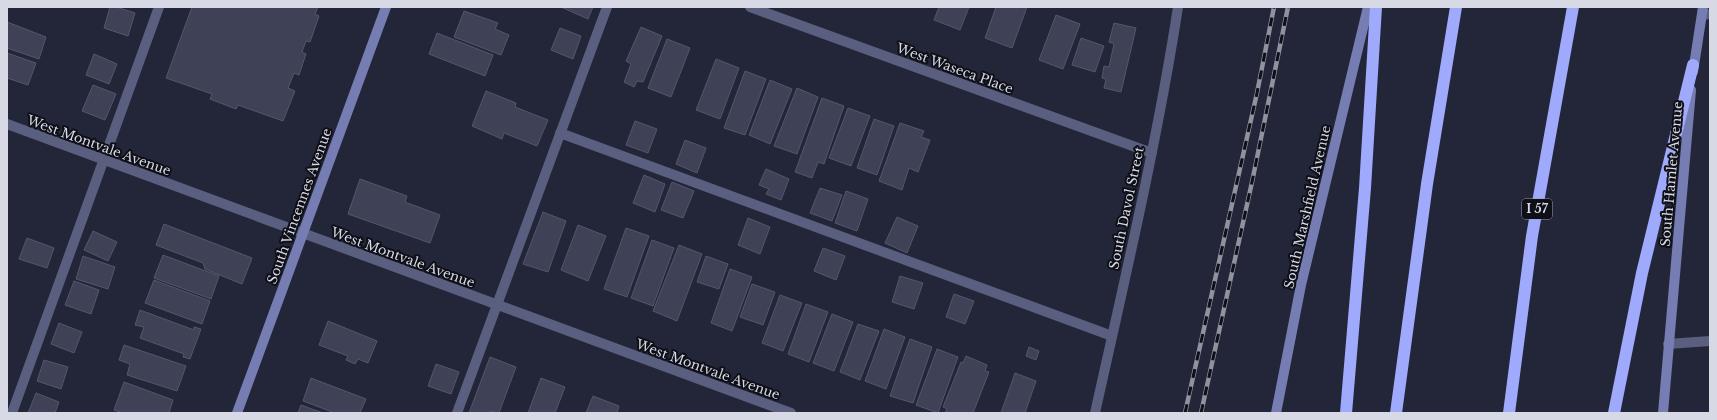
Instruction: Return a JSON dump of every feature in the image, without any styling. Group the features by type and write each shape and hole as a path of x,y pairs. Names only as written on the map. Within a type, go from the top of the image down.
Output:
{"highway":[{"path":"1346,413 1365,188 1376,7"},
{"path":"1396,413 1427,184 1456,7"},
{"name":"I 57","path":"1509,413 1532,236 1573,7"},
{"path":"1614,413 1642,273 1693,65"}],"main road":[{"name":"South Vincennes Avenue","path":"237,413 386,7"},
{"name":"South Marshfield Avenue","path":"1276,413 1301,285 1368,7"},
{"name":"South Hamlet Avenue","path":"1663,413 1693,65 1705,12"}],"street":[{"path":"12,413 159,7"},
{"path":"457,413 607,7"},
{"name":"West Waseca Place","path":"750,7 1152,153"},
{"name":"South Davol Street","path":"1095,413 1152,153 1169,68 1178,7"},
{"name":"West Montvale Avenue","path":"7,124 791,413"},
{"path":"560,133 1112,336"},
{"path":"1668,344 1710,341"}],"building":[{"path":"110,7 116,7 135,13 128,36 104,28"},
{"path":"192,7 318,7 315,14 319,16 310,42 306,41 302,52 306,54 299,75 294,73 288,88 295,91 283,121 238,105 236,109 210,99 212,94 166,78"},
{"path":"561,7 593,7 588,19"},
{"path":"939,7 969,7 960,30 934,20"},
{"path":"996,7 1027,7 1012,48 985,38"},
{"path":"464,11 498,23 495,29 509,35 501,55 454,37"},
{"path":"1056,15 1080,24 1063,69 1039,60"},
{"path":"7,22 46,37 39,59 7,48"},
{"path":"1114,23 1136,28 1121,92 1104,88 1106,79 1102,78 1104,66 1109,67 1114,44 1109,42"},
{"path":"641,27 662,36 643,82 637,81 634,87 624,82 631,64 626,61"},
{"path":"560,28 581,36 573,59 551,50"},
{"path":"437,33 493,55 485,76 429,54"},
{"path":"1081,38 1104,46 1095,72 1072,65"},
{"path":"667,39 690,48 671,97 648,88"},
{"path":"7,53 36,63 28,85 7,78"},
{"path":"94,54 117,64 109,84 86,75"},
{"path":"716,59 739,68 720,119 696,110"},
{"path":"745,71 766,79 745,135 724,128"},
{"path":"770,80 792,89 770,144 749,135"},
{"path":"93,85 116,94 105,120 82,111"},
{"path":"797,88 818,97 797,154 774,146"},
{"path":"486,91 516,103 515,107 548,120 537,146 504,133 502,139 472,126"},
{"path":"822,98 844,106 824,164 818,162 812,178 795,172"},
{"path":"848,108 870,116 851,166 829,158"},
{"path":"874,119 894,126 877,175 857,168"},
{"path":"635,121 657,129 648,153 626,145"},
{"path":"900,123 924,131 921,137 930,140 918,172 909,168 902,190 879,181"},
{"path":"685,140 706,148 697,173 676,164"},
{"path":"766,169 789,179 781,200 766,194 769,189 759,185"},
{"path":"644,175 665,184 655,212 633,203"},
{"path":"360,179 407,196 405,202 440,215 430,243 348,214"},
{"path":"672,182 694,191 683,218 661,210"},
{"path":"820,188 842,195 832,221 810,213"},
{"path":"846,191 868,199 857,231 835,223"},
{"path":"543,212 566,221 548,272 523,264"},
{"path":"897,217 918,226 907,253 885,243"},
{"path":"748,218 770,227 760,254 738,245"},
{"path":"164,224 252,258 242,284 205,269 203,263 156,245"},
{"path":"578,225 606,236 588,281 561,270"},
{"path":"626,228 649,236 627,297 604,289"},
{"path":"93,231 117,242 108,261 84,250"},
{"path":"27,238 54,248 47,268 19,259"},
{"path":"652,240 674,248 653,306 631,298"},
{"path":"679,245 702,254 677,321 653,311"},
{"path":"823,248 845,256 836,280 814,271"},
{"path":"163,255 219,276 211,299 154,278"},
{"path":"83,256 115,267 108,289 76,279"},
{"path":"706,256 728,264 719,289 697,282"},
{"path":"730,269 752,277 732,331 711,323"},
{"path":"900,276 923,283 914,309 892,302"},
{"path":"154,280 210,301 202,324 145,303"},
{"path":"74,281 99,290 91,314 65,305"},
{"path":"752,284 775,292 763,325 740,317"},
{"path":"954,294 974,301 965,324 946,317"},
{"path":"780,295 802,303 783,351 762,343"},
{"path":"806,304 828,312 809,362 788,354"},
{"path":"140,310 194,330 194,327 201,329 190,359 183,357 184,354 140,338 144,327 135,325"},
{"path":"832,314 853,322 834,371 813,363"},
{"path":"328,321 377,341 368,363 358,359 355,364 346,360 348,356 319,345"},
{"path":"59,323 82,332 74,353 51,344"},
{"path":"858,324 879,331 860,380 840,372"},
{"path":"884,329 905,337 886,389 865,381"},
{"path":"910,339 932,347 913,403 890,396"},
{"path":"124,345 186,366 177,391 127,375 130,364 119,360"},
{"path":"1029,347 1039,351 1036,360 1026,356"},
{"path":"937,349 958,357 938,413 916,405"},
{"path":"966,356 987,365 985,371 989,372 973,413 945,413 947,409 943,407 961,362 963,363"},
{"path":"490,357 516,367 499,413 490,411 489,413 469,413"},
{"path":"44,360 68,367 61,389 37,381"},
{"path":"436,364 459,372 451,394 428,386"},
{"path":"1015,373 1036,381 1025,413 1001,413"},
{"path":"311,378 366,399 360,413 335,413 303,401"},
{"path":"541,378 565,387 555,413 528,413"},
{"path":"124,382 173,400 169,413 123,413 114,410"},
{"path":"36,393 59,402 55,413 28,413"},
{"path":"593,396 619,406 617,413 586,413"},
{"path":"301,405 323,413 298,413"}],"railway":[{"path":"1185,413 1257,93 1274,7"},
{"path":"1201,413 1252,182 1288,7"}]}
